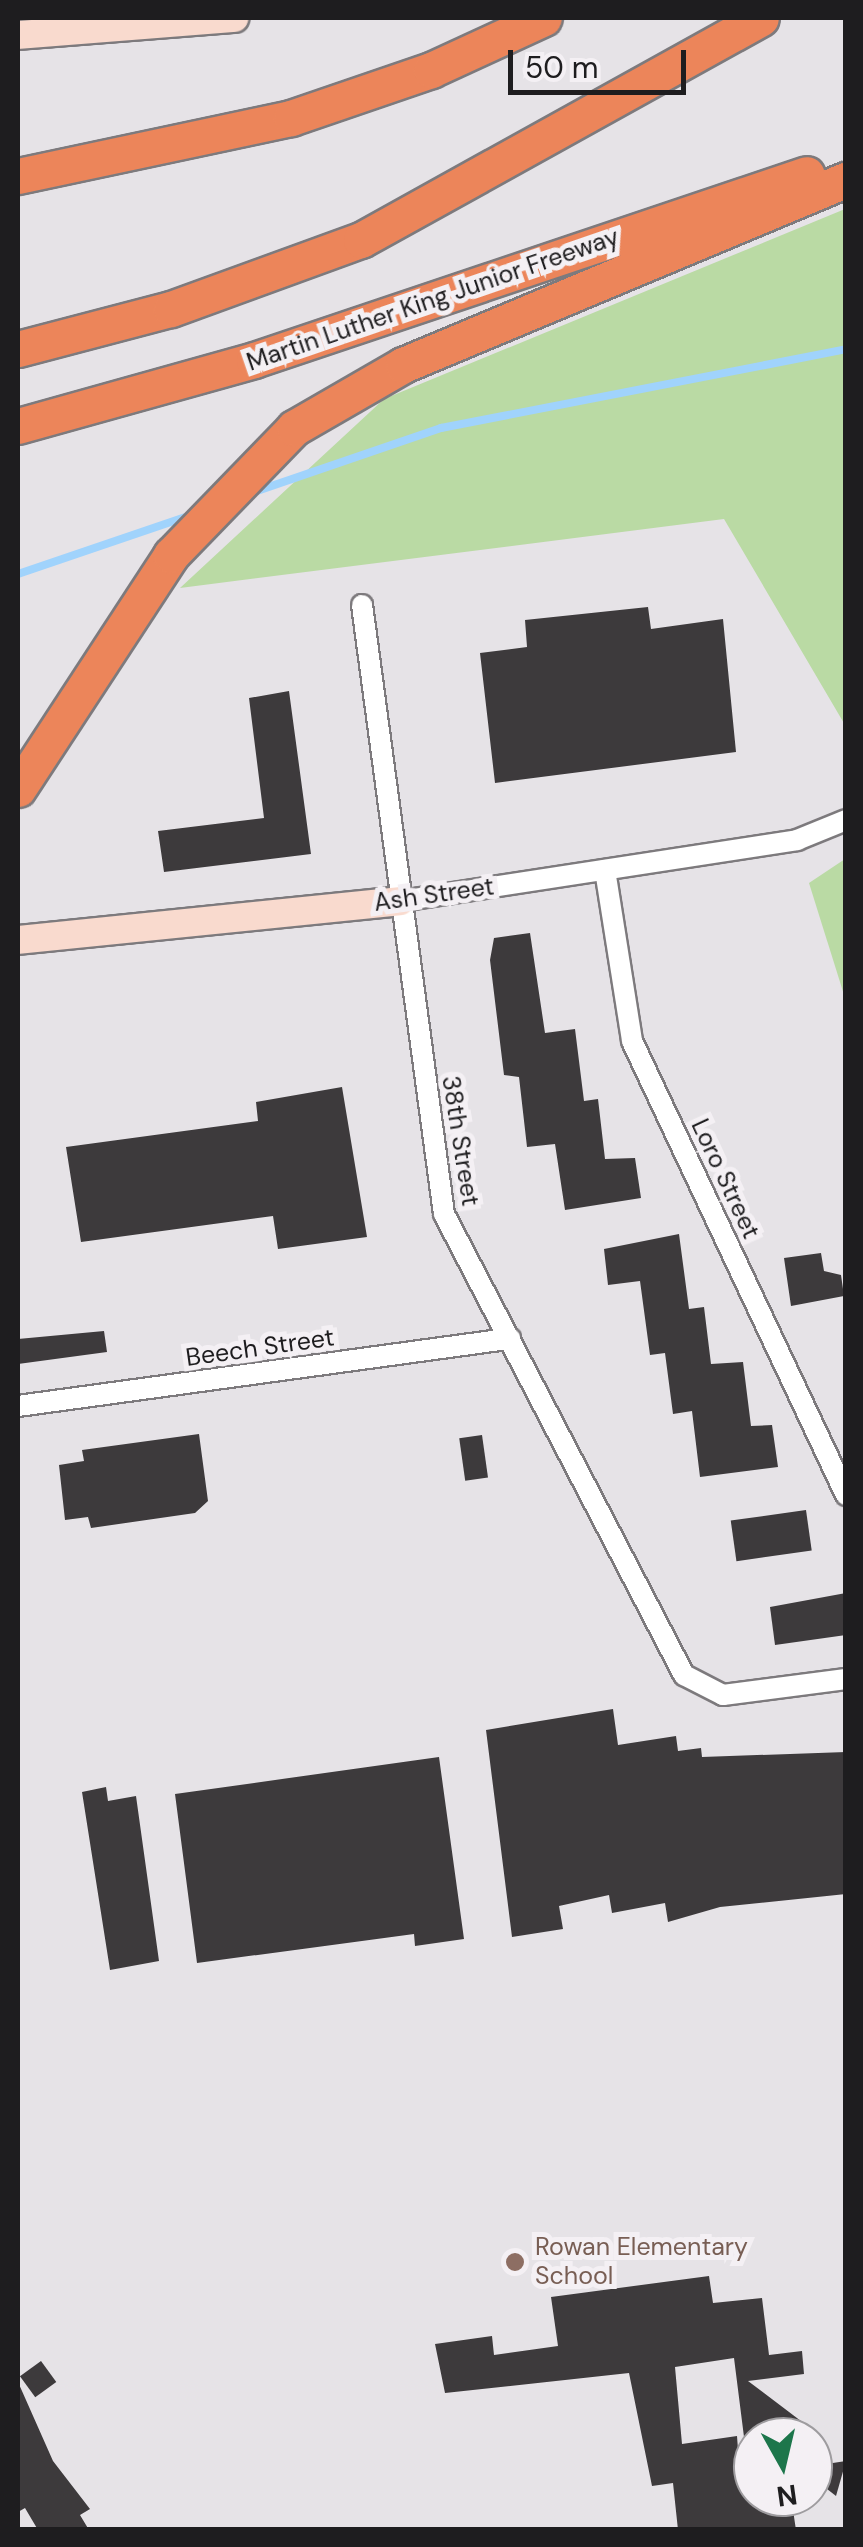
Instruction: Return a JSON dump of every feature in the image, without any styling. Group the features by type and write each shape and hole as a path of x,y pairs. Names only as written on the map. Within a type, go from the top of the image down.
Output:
{"highway":[{"path":"18,176 291,118 431,70 544,18"},
{"path":"18,349 171,309 361,240 761,18"},
{"name":"Martin Luther King Junior Freeway","path":"18,426 237,366 846,160"},
{"path":"18,788 160,569 258,458 334,402 431,352 846,180"}],"street":[{"path":"18,36 234,18"},
{"name":"38th Street","path":"362,605 444,1214 684,1676 723,1695 846,1679"},
{"name":"Ash Street","path":"18,940 400,900 797,840 846,820"},
{"name":"Loro Street","path":"605,870 632,1041 846,1495"},
{"name":"Beech Street","path":"18,1406 510,1339"}],"green space":[{"path":"845,209 845,725 724,519 180,588 384,399"},
{"path":"845,859 845,998 809,883"}],"building":[{"path":"648,607 651,629 723,619 736,752 495,783 480,653 527,647 525,620"},
{"path":"289,691 311,854 164,872 158,831 264,818 249,698"},
{"path":"530,933 545,1033 575,1029 584,1101 598,1099 605,1159 635,1158 641,1198 565,1210 555,1144 527,1147 519,1077 504,1075 490,960 494,938"},
{"path":"342,1087 367,1237 278,1249 273,1216 81,1242 66,1147 258,1121 256,1102"},
{"path":"679,1234 689,1309 704,1307 711,1364 743,1362 751,1426 772,1425 778,1467 700,1477 692,1411 673,1414 665,1353 650,1355 640,1281 608,1285 604,1249"},
{"path":"821,1253 824,1271 841,1275 844,1296 791,1306 784,1258"},
{"path":"104,1331 107,1352 18,1364 18,1339"},
{"path":"199,1434 208,1501 195,1513 91,1528 88,1517 65,1520 59,1465 84,1461 82,1450"},
{"path":"482,1435 488,1478 465,1481 459,1438"},
{"path":"806,1510 812,1551 736,1561 731,1521"},
{"path":"846,1593 846,1635 775,1645 770,1607"},
{"path":"613,1709 618,1745 676,1736 678,1751 701,1748 702,1757 846,1752 846,1894 720,1907 668,1922 665,1903 612,1913 609,1895 559,1906 563,1929 512,1937 486,1730"},
{"path":"439,1757 464,1939 415,1946 414,1934 197,1963 175,1794"},
{"path":"106,1787 108,1801 136,1796 159,1961 110,1970 82,1792"},
{"path":"709,2276 713,2303 762,2298 769,2355 802,2351 804,2374 748,2381 796,2417 741,2417 734,2358 675,2367 682,2444 733,2437 733,2517 794,2517 796,2530 678,2530 673,2483 652,2486 629,2373 445,2393 435,2344 492,2336 494,2355 558,2346 551,2297"},
{"path":"41,2361 56,2382 35,2397 20,2376"},
{"path":"18,2382 53,2461 90,2509 80,2515 89,2530 38,2530 25,2508 18,2512"},
{"path":"846,2461 836,2496 833,2494 833,2463"}],"waterway":[{"path":"248,494 441,428 846,349"},
{"path":"18,574 188,516"}],"place":[{"name":"Rowan Elementary School","path":"515,2262"}]}
